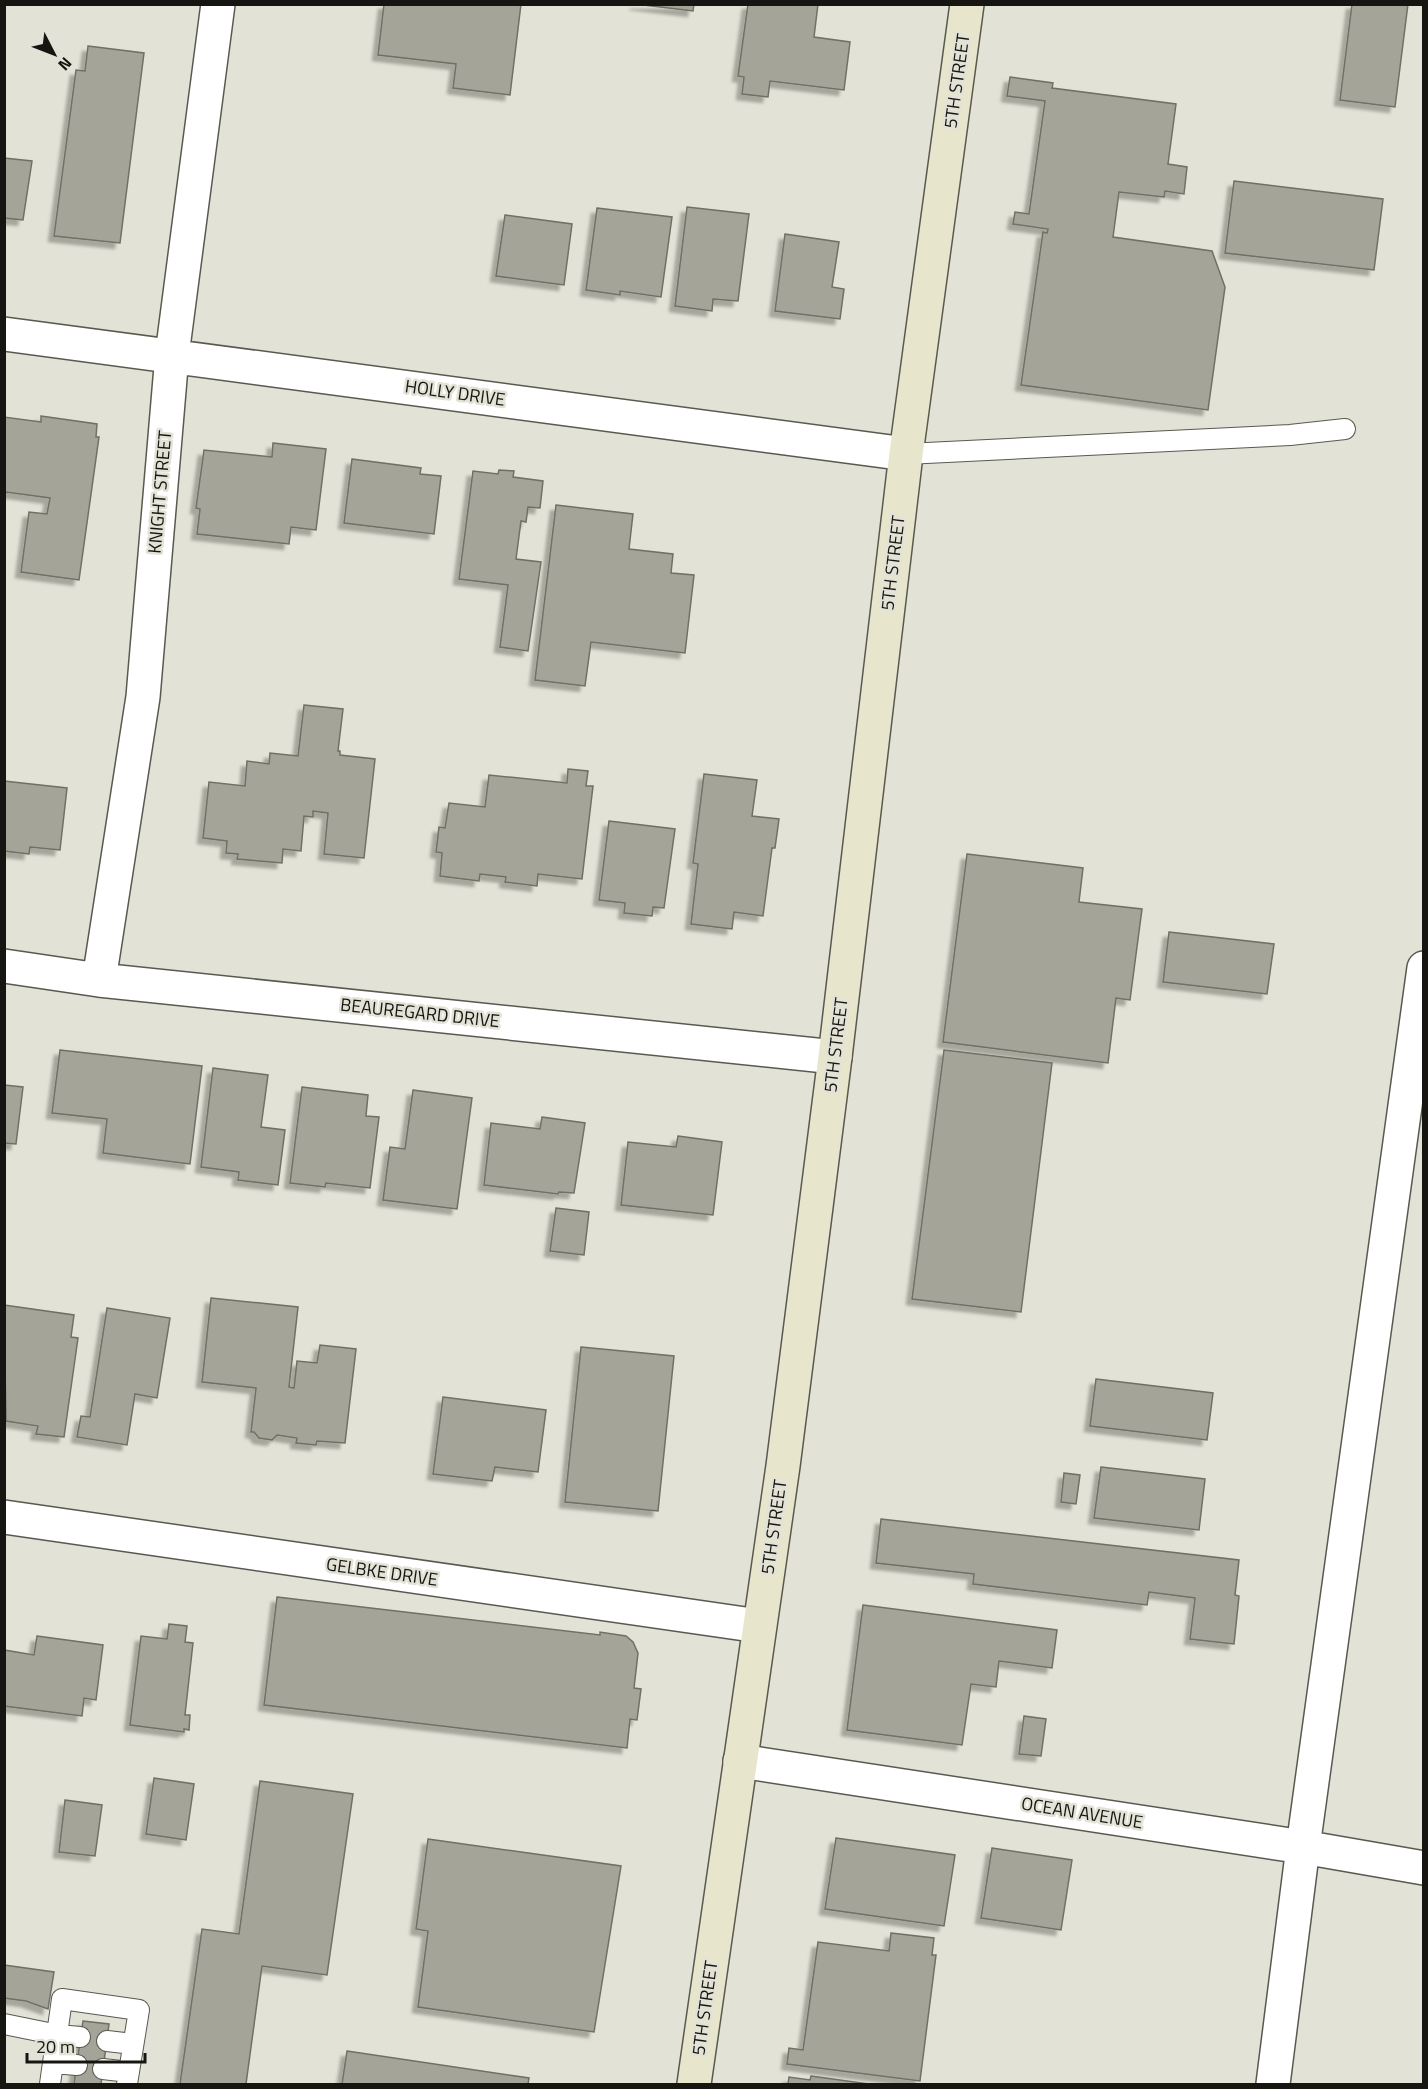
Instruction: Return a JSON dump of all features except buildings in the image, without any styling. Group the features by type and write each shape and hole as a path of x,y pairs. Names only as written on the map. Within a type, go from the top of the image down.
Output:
{"main road":[{"name":"5TH STREET","path":"694,2085 783,1466 835,1057 906,454 967,4"}],"street":[{"name":"KNIGHT STREET","path":"99,980 143,697 172,355 218,4"},
{"name":"HOLLY DRIVE","path":"4,334 906,454"},
{"name":"BEAUREGARD DRIVE","path":"4,966 99,980 835,1057"},
{"path":"1274,2085 1303,1847 1424,968"},
{"name":"GELBKE DRIVE","path":"4,1517 759,1626"},
{"name":"OCEAN AVENUE","path":"740,1761 1303,1847 1424,1868"}],"lane":[{"path":"906,454 1290,435 1346,429"},
{"path":"50,2085 62,2000 139,2010 128,2078 103,2069"},
{"path":"4,2024 80,2037"},
{"path":"107,2041 133,2044"},
{"path":"53,2063 76,2066"}]}
